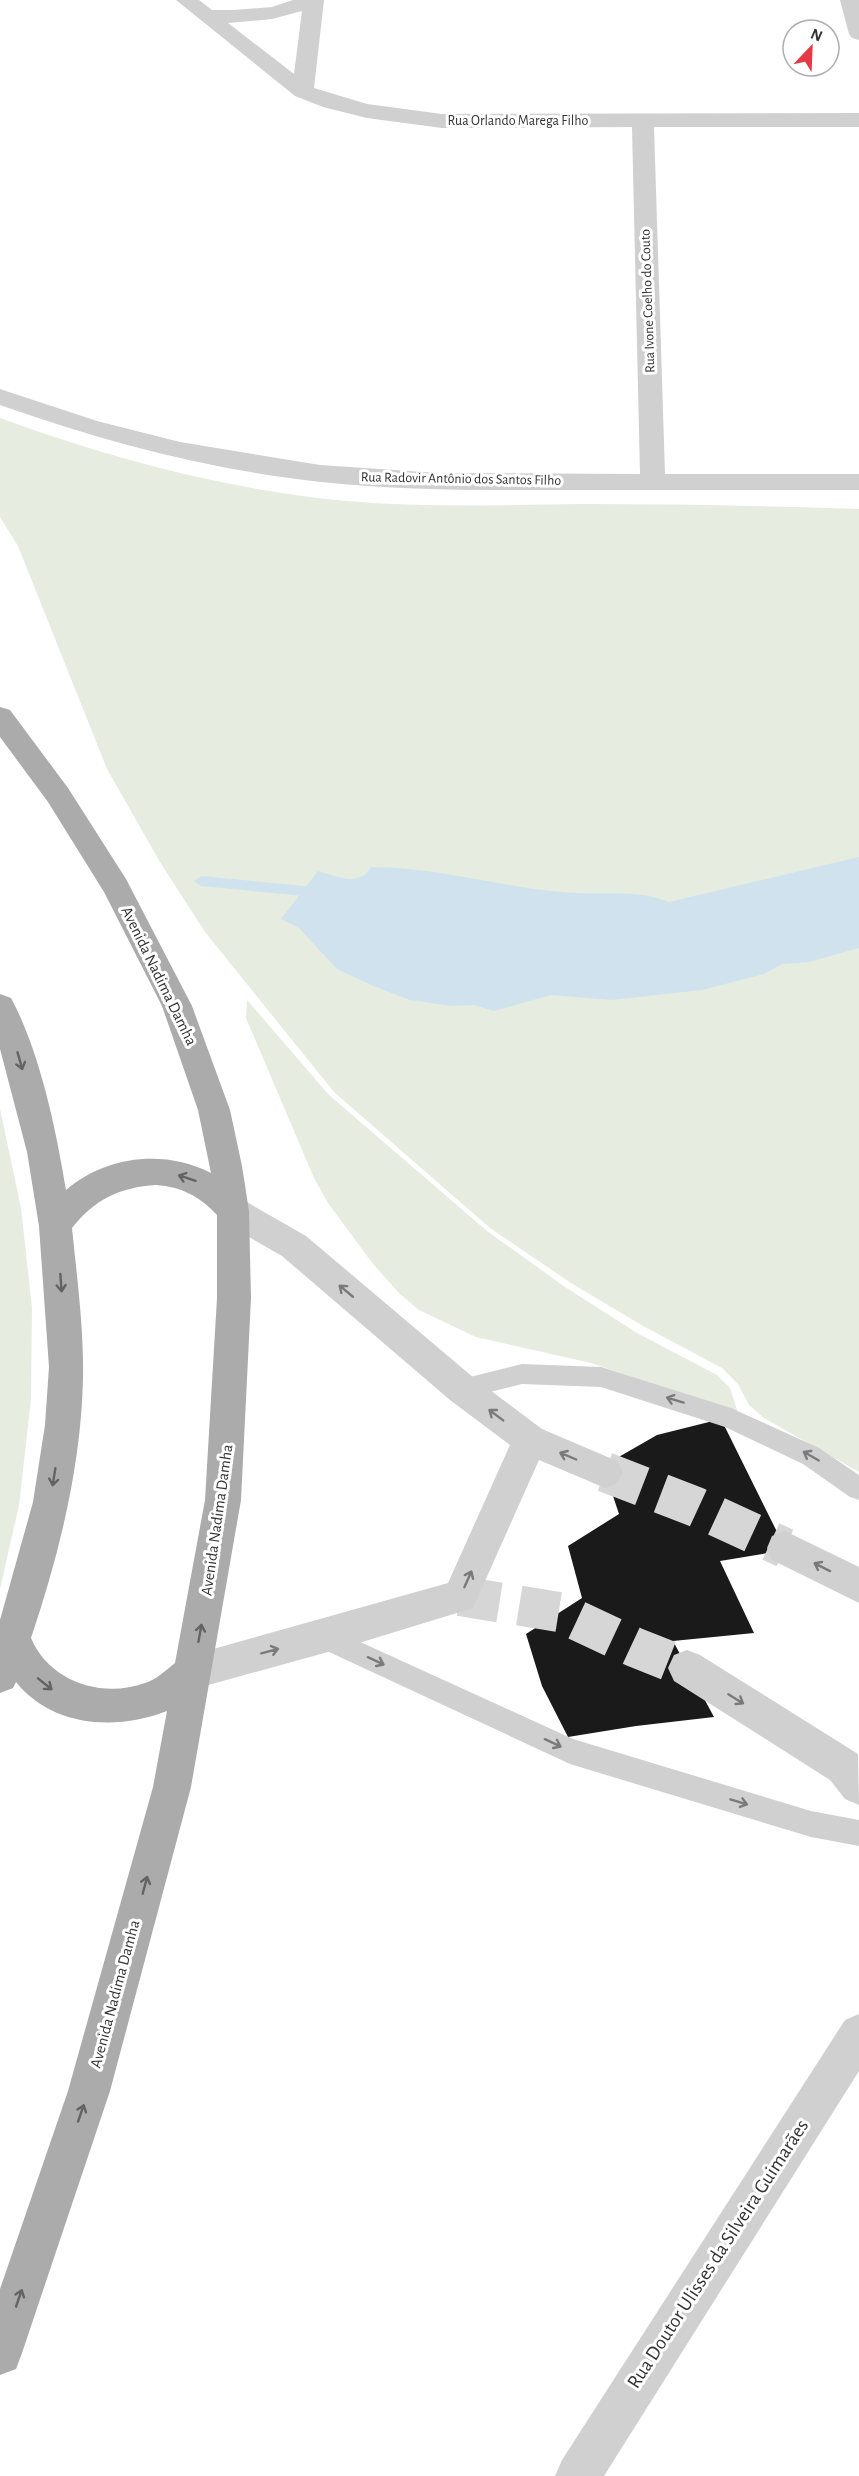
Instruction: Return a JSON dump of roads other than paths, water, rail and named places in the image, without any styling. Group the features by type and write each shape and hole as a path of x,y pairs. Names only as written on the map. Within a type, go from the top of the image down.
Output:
{"main road":[{"name":"Avenida Nadima Damha","path":"0,717 58,795 116,887 177,1006 214,1110 226,1166 233,1211 234,1298 223,1500 172,1787 88,2091 0,2353"},
{"path":"0,1006 16,1047 45,1155 56,1224 65,1340 64,1405 52,1486 38,1557 0,1675"},
{"path":"56,1224 74,1202 94,1187 118,1177 144,1172 166,1172 206,1185 233,1211"},
{"path":"12,1637 23,1662 41,1683 65,1699 94,1706 121,1706 148,1700 172,1688 194,1671"}],"street":[{"name":"Rua Orlando Marega Filho","path":"186,0 303,91 331,102 367,111 442,121 859,120"},
{"path":"206,16 265,16 296,8 312,0"},
{"path":"303,91 312,0"},
{"path":"850,0 859,34"},
{"name":"Rua Ivone Coelho do Couto","path":"643,121 653,482"},
{"name":"Rua Radovir Antônio dos Santos Filho","path":"0,397 105,431 186,450 292,470 366,478 445,482 859,482"},
{"path":"233,1211 294,1246 462,1389 530,1440 605,1472"},
{"path":"194,1671 460,1596 530,1440"},
{"path":"785,1548 859,1586"},
{"path":"687,1668 854,1766"},
{"name":"Rua Doutor Ulisses da Silveira Guimarães","path":"578,2476 859,2034"}],"lane":[{"path":"462,1389 522,1374 601,1377 731,1418 811,1456 859,1489"},
{"path":"323,1636 570,1751 811,1824 859,1833"}],"water":[{"path":"859,857 859,948 809,962 782,964 764,974 702,990 611,1000 551,995 494,1011 474,1005 452,1006 410,1000 337,969 299,928 281,919 318,871 354,879 361,877 371,867 419,870 513,886 574,893 643,895 669,902"}],"waterway":[{"path":"201,881 304,891 322,896"}],"tunnel":[{"path":"605,1472 696,1507 785,1548"},
{"path":"460,1596 559,1612 634,1647 687,1668"}]}
